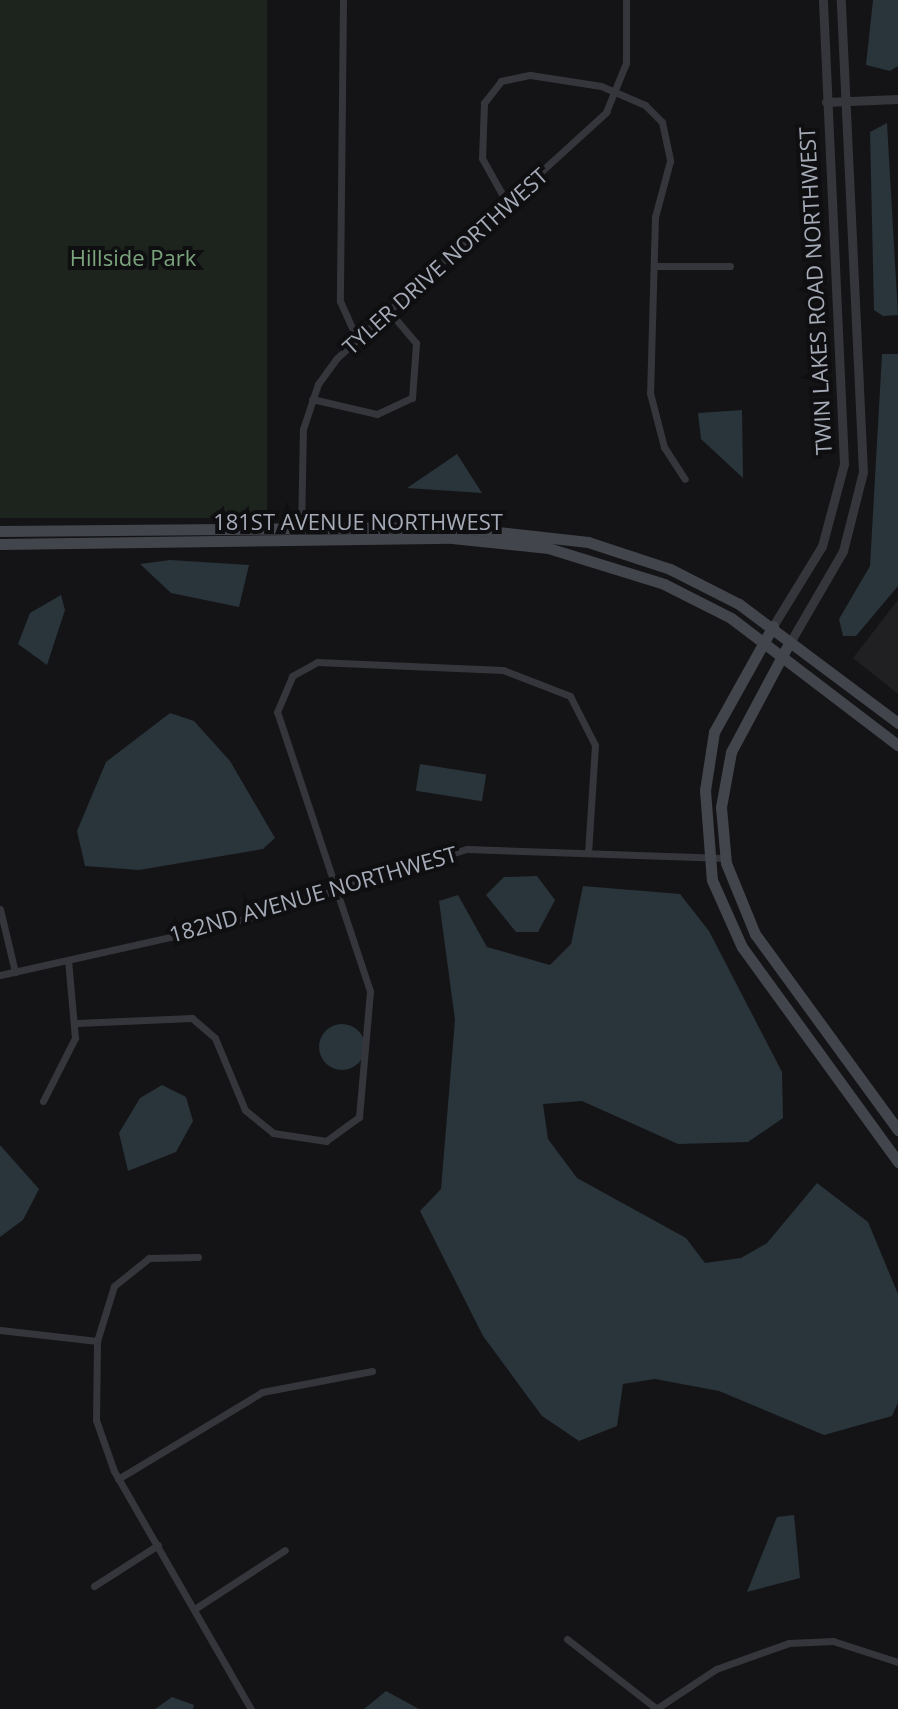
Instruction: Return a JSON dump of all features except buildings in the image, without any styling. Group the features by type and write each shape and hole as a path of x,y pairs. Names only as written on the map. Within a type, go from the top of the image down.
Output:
{"main road":[{"name":"181ST AVENUE NORTHWEST","path":"0,544 478,528 588,542 670,569 773,626 898,723"},
{"name":"181ST AVENUE NORTHWEST","path":"0,531 452,538 548,548 664,584 765,640 898,745"},
{"name":"TWIN LAKES ROAD NORTHWEST","path":"773,626 714,732 705,790 708,860 742,947 898,1162"},
{"name":"TWIN LAKES ROAD NORTHWEST","path":"792,639 731,752 721,807 725,858 755,934 898,1130"}],"street":[{"path":"343,0 340,301 357,339"},
{"path":"618,92 626,0"},
{"name":"TWIN LAKES ROAD NORTHWEST","path":"773,626 822,546 844,464 823,0"},
{"name":"TWIN LAKES ROAD NORTHWEST","path":"792,639 843,551 863,472 841,0"},
{"path":"507,203 482,158 482,113 493,88 530,75 618,92 653,112 669,140 654,266 652,408 664,447 685,479"},
{"name":"TYLER DRIVE NORTHWEST","path":"300,534 301,445 312,399 357,339 597,122 618,92"},
{"path":"826,102 898,99"},
{"path":"654,266 730,266"},
{"path":"312,399 377,414 412,398 416,343 389,311"},
{"path":"77,1023 192,1018 215,1038 257,1123 290,1138 342,1135 363,1109 371,1002 338,887 277,712 292,676 317,662 503,670 570,696 595,745 588,853"},
{"name":"182ND AVENUE NORTHWEST","path":"0,975 224,925 467,849 708,860 725,858"},
{"path":"0,909 15,972"},
{"path":"43,1101 72,1049 77,1023 68,960"},
{"path":"198,1257 159,1255 131,1269 107,1298 97,1341 96,1420 118,1479 196,1608 251,1709"},
{"path":"0,1330 97,1341"},
{"path":"118,1479 262,1392 372,1371"},
{"path":"94,1586 158,1545"},
{"path":"196,1608 285,1550"},
{"path":"567,1639 656,1709 716,1669 789,1643 833,1641 898,1662"}],"shaded area":[{"path":"873,0 898,0 898,66 890,71 866,65"},
{"path":"887,123 898,315 883,316 874,310 870,132"},
{"path":"882,354 898,354 898,586 856,636 843,636 839,619 870,566"},
{"path":"742,410 743,478 701,439 698,413"},
{"path":"457,454 482,493 407,488"},
{"path":"170,560 249,565 239,607 171,593 140,564"},
{"path":"61,595 65,610 47,665 18,644 30,613"},
{"path":"898,600 898,694 853,658"},
{"path":"170,713 194,721 230,761 275,838 263,849 139,870 85,866 77,831 106,762"},
{"path":"420,764 486,774 482,801 416,791"},
{"path":"537,876 555,900 538,932 516,932 486,895 504,877"},
{"path":"583,886 680,894 709,931 782,1072 783,1118 748,1142 678,1144 582,1101 543,1104 548,1139 577,1178 686,1238 705,1263 741,1258 767,1243 817,1183 868,1222 898,1294 898,1403 892,1416 824,1435 719,1391 655,1379 623,1384 617,1426 579,1441 542,1416 483,1336 420,1211 441,1189 455,1020 439,901 458,895 487,947 550,965 571,944"},
{"path":"342,1024 358,1031 365,1047 358,1063 342,1070 326,1063 319,1047 326,1031"},
{"path":"162,1085 186,1097 193,1121 176,1152 128,1171 119,1133 140,1098"},
{"path":"0,1145 39,1189 23,1220 0,1237"},
{"path":"794,1515 800,1578 747,1592 777,1517"},
{"path":"386,1691 419,1709 364,1709"},
{"path":"172,1697 194,1705 193,1709 155,1709"}],"green space":[{"name":"Hillside Park","path":"0,0 267,0 267,518 0,518"}]}
